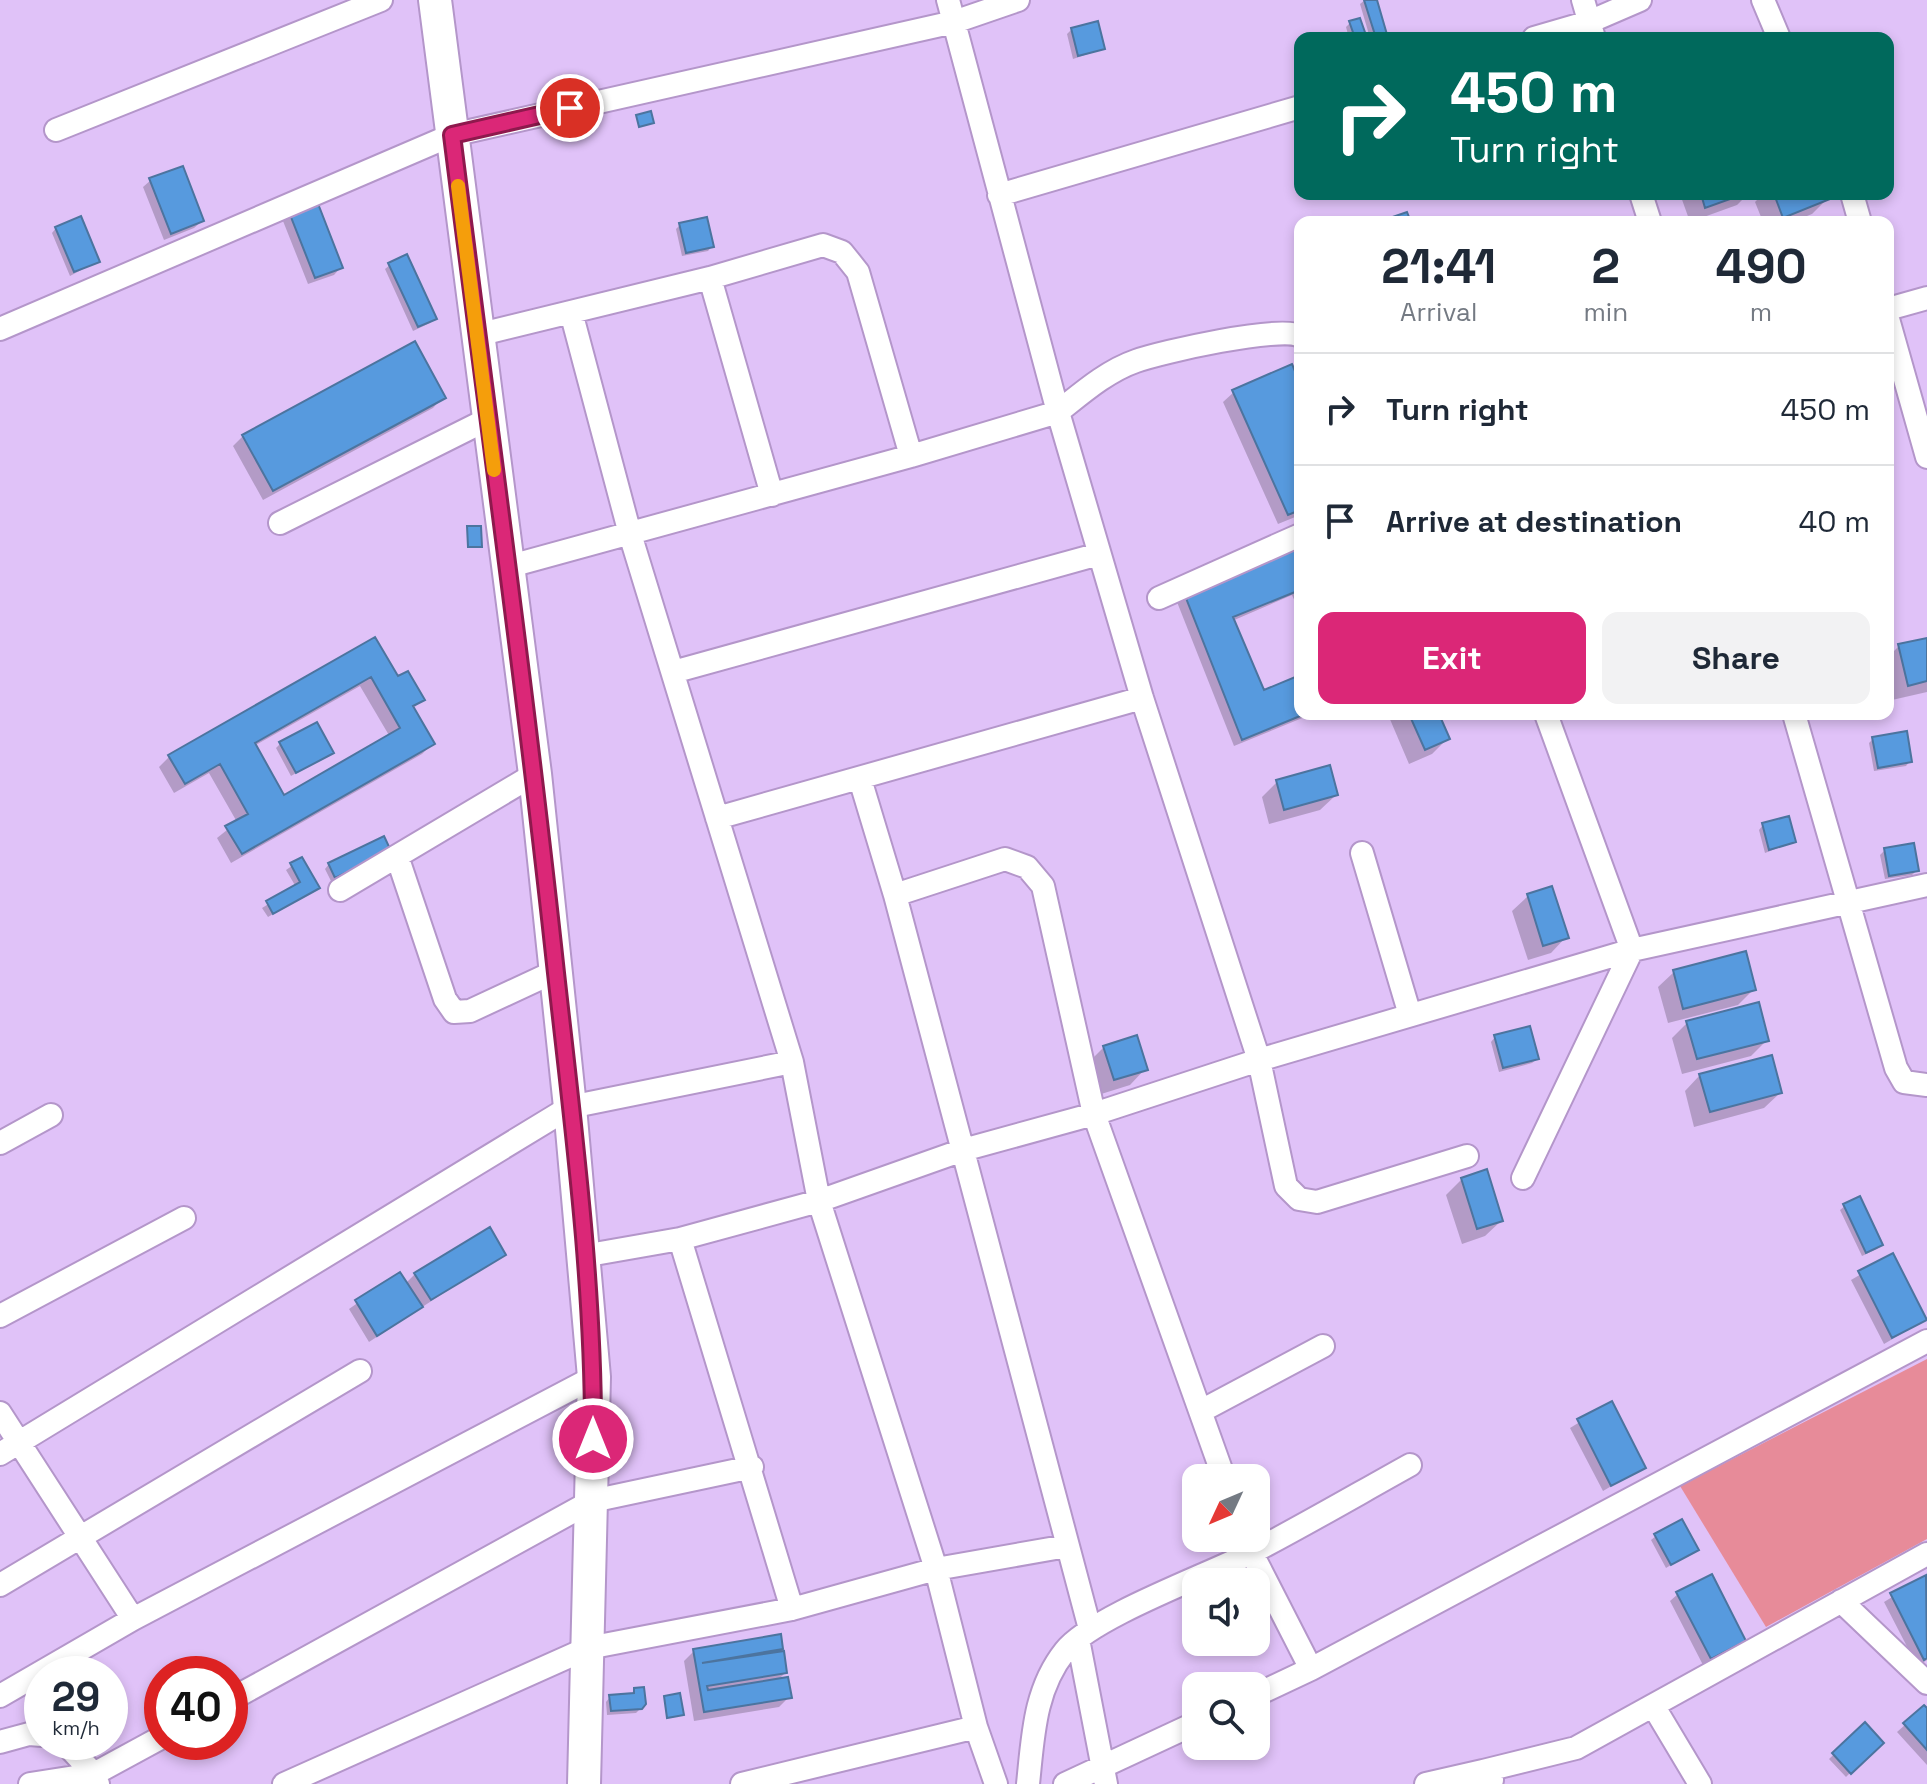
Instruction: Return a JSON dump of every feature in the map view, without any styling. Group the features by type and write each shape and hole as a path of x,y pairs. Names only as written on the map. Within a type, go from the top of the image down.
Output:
{"street":[{"path":"56,130 381,0"},
{"path":"435,0 535,774 570,1107 594,1377 584,1784"},
{"path":"0,329 452,135 951,11 1018,0"},
{"path":"1552,32 1640,0"},
{"path":"1763,0 1776,32"},
{"path":"951,11 1099,554 1142,698 1259,1060 1286,1186 1299,1199 1317,1202 1467,1156"},
{"path":"999,195 1294,109"},
{"path":"477,335 710,278 823,245 842,252 858,272 911,456"},
{"path":"710,278 772,495"},
{"path":"1894,307 1927,298"},
{"path":"571,312 630,534 792,1062 819,1201 936,1569 976,1727 996,1784"},
{"path":"507,567 911,456 1058,412 1109,374 1136,361 1260,334 1294,334"},
{"path":"1894,340 1927,457"},
{"path":"280,523 488,419"},
{"path":"1159,598 1294,538"},
{"path":"673,672 1099,554"},
{"path":"717,818 1142,698"},
{"path":"1523,1178 1632,950 1548,720"},
{"path":"1796,720 1896,1068 1904,1082 1927,1085"},
{"path":"340,890 535,774"},
{"path":"860,779 895,895 1067,1546 1084,1634 1103,1776"},
{"path":"1362,853 1410,1015"},
{"path":"397,856 445,999 454,1012 470,1011 556,971"},
{"path":"895,895 1005,859 1027,867 1043,886 1094,1114 1203,1410 1220,1464"},
{"path":"583,1256 680,1239 819,1201 963,1150 1094,1114 1259,1060 1632,950 1927,885"},
{"path":"9,1450 570,1107 792,1062"},
{"path":"0,1143 51,1115"},
{"path":"0,1316 184,1218"},
{"path":"680,1239 752,1467 792,1609"},
{"path":"1270,1688 1927,1341"},
{"path":"1203,1410 1323,1346"},
{"path":"0,1585 360,1371"},
{"path":"0,1696 133,1619 594,1377"},
{"path":"0,1413 9,1450 79,1536 133,1619"},
{"path":"1270,1534 1410,1465"},
{"path":"248,1690 592,1501 752,1467"},
{"path":"284,1784 588,1648 792,1609 936,1569 1067,1546"},
{"path":"1028,1784 1036,1710 1047,1678 1067,1648 1084,1634 1235,1552"},
{"path":"1249,1552 1311,1669"},
{"path":"1426,1784 1489,1778 1563,1753 1654,1707 1927,1554"},
{"path":"1841,1601 1927,1683"},
{"path":"1654,1707 1700,1784"},
{"path":"742,1784 976,1727"},
{"path":"1065,1784 1103,1776 1182,1731"},
{"path":"0,1742 24,1735"},
{"path":"30,1784 96,1779 144,1748"},
{"path":"80,1760 96,1779"}],"shaded area":[{"path":"1927,1359 1927,1539 1766,1627 1680,1486"}],"building":[{"path":"1364,0 1377,0 1386,32 1374,32"},
{"path":"1360,18 1365,32 1353,32 1349,21"},
{"path":"1098,21 1105,49 1078,56 1071,28"},
{"path":"651,111 654,123 639,127 636,115"},
{"path":"183,166 204,221 171,234 149,178"},
{"path":"1703,200 1727,200 1705,208"},
{"path":"1776,200 1828,200 1788,216 1782,216"},
{"path":"317,201 343,268 315,278 289,212"},
{"path":"81,216 100,262 74,272 55,227"},
{"path":"707,217 714,247 686,253 679,223"},
{"path":"407,254 437,319 418,327 388,263"},
{"path":"415,341 446,398 273,491 242,435"},
{"path":"1292,364 1294,512 1288,515 1232,390"},
{"path":"467,526 481,526 482,547 468,547"},
{"path":"1294,544 1294,592 1233,617 1264,690 1294,678 1294,719 1242,740 1184,593"},
{"path":"375,637 398,676 408,671 425,700 413,706 435,744 242,854 225,826 248,814 220,764 185,784 168,755","holes":["371,677 400,728 284,795 255,743"]},
{"path":"1927,638 1927,681 1908,686 1898,644"},
{"path":"1412,720 1442,720 1450,739 1425,750"},
{"path":"317,722 334,753 296,773 279,742"},
{"path":"1907,731 1912,762 1878,768 1872,737"},
{"path":"1330,765 1338,795 1284,810 1276,780"},
{"path":"1789,816 1796,842 1769,850 1762,823"},
{"path":"384,836 391,851 335,878 328,863"},
{"path":"1914,843 1919,871 1889,876 1884,848"},
{"path":"302,857 320,888 273,914 266,901 300,882 290,863"},
{"path":"1552,886 1569,938 1543,946 1527,894"},
{"path":"1746,951 1756,990 1683,1009 1673,970"},
{"path":"1759,1002 1769,1041 1697,1059 1686,1021"},
{"path":"1530,1026 1539,1059 1503,1068 1494,1035"},
{"path":"1137,1035 1148,1070 1114,1080 1103,1046"},
{"path":"1772,1055 1782,1093 1710,1112 1699,1074"},
{"path":"1487,1169 1503,1221 1477,1229 1461,1178"},
{"path":"1860,1196 1883,1245 1866,1253 1843,1204"},
{"path":"490,1227 506,1255 431,1300 414,1273"},
{"path":"1893,1253 1927,1320 1892,1338 1858,1271"},
{"path":"400,1272 423,1307 377,1336 355,1300"},
{"path":"1612,1401 1646,1468 1611,1486 1577,1419"},
{"path":"1682,1519 1699,1550 1671,1565 1654,1534"},
{"path":"1712,1574 1746,1641 1711,1659 1676,1592"},
{"path":"1926,1575 1927,1658 1924,1660 1890,1593"},
{"path":"781,1634 783,1649 702,1663 784,1651 787,1673 707,1686 708,1690 788,1677 792,1698 704,1712 693,1649"},
{"path":"644,1687 646,1704 642,1709 611,1711 609,1695 634,1693 634,1688"},
{"path":"680,1693 684,1715 667,1718 664,1696"},
{"path":"1924,1705 1927,1708 1927,1750 1903,1723"},
{"path":"1865,1722 1884,1743 1851,1774 1832,1753"}],"slow traffic":[{"path":"458,186 494,470"}],"route":[{"path":"570,108 452,135 535,774 573,1137 594,1377 593,1439"}]}
